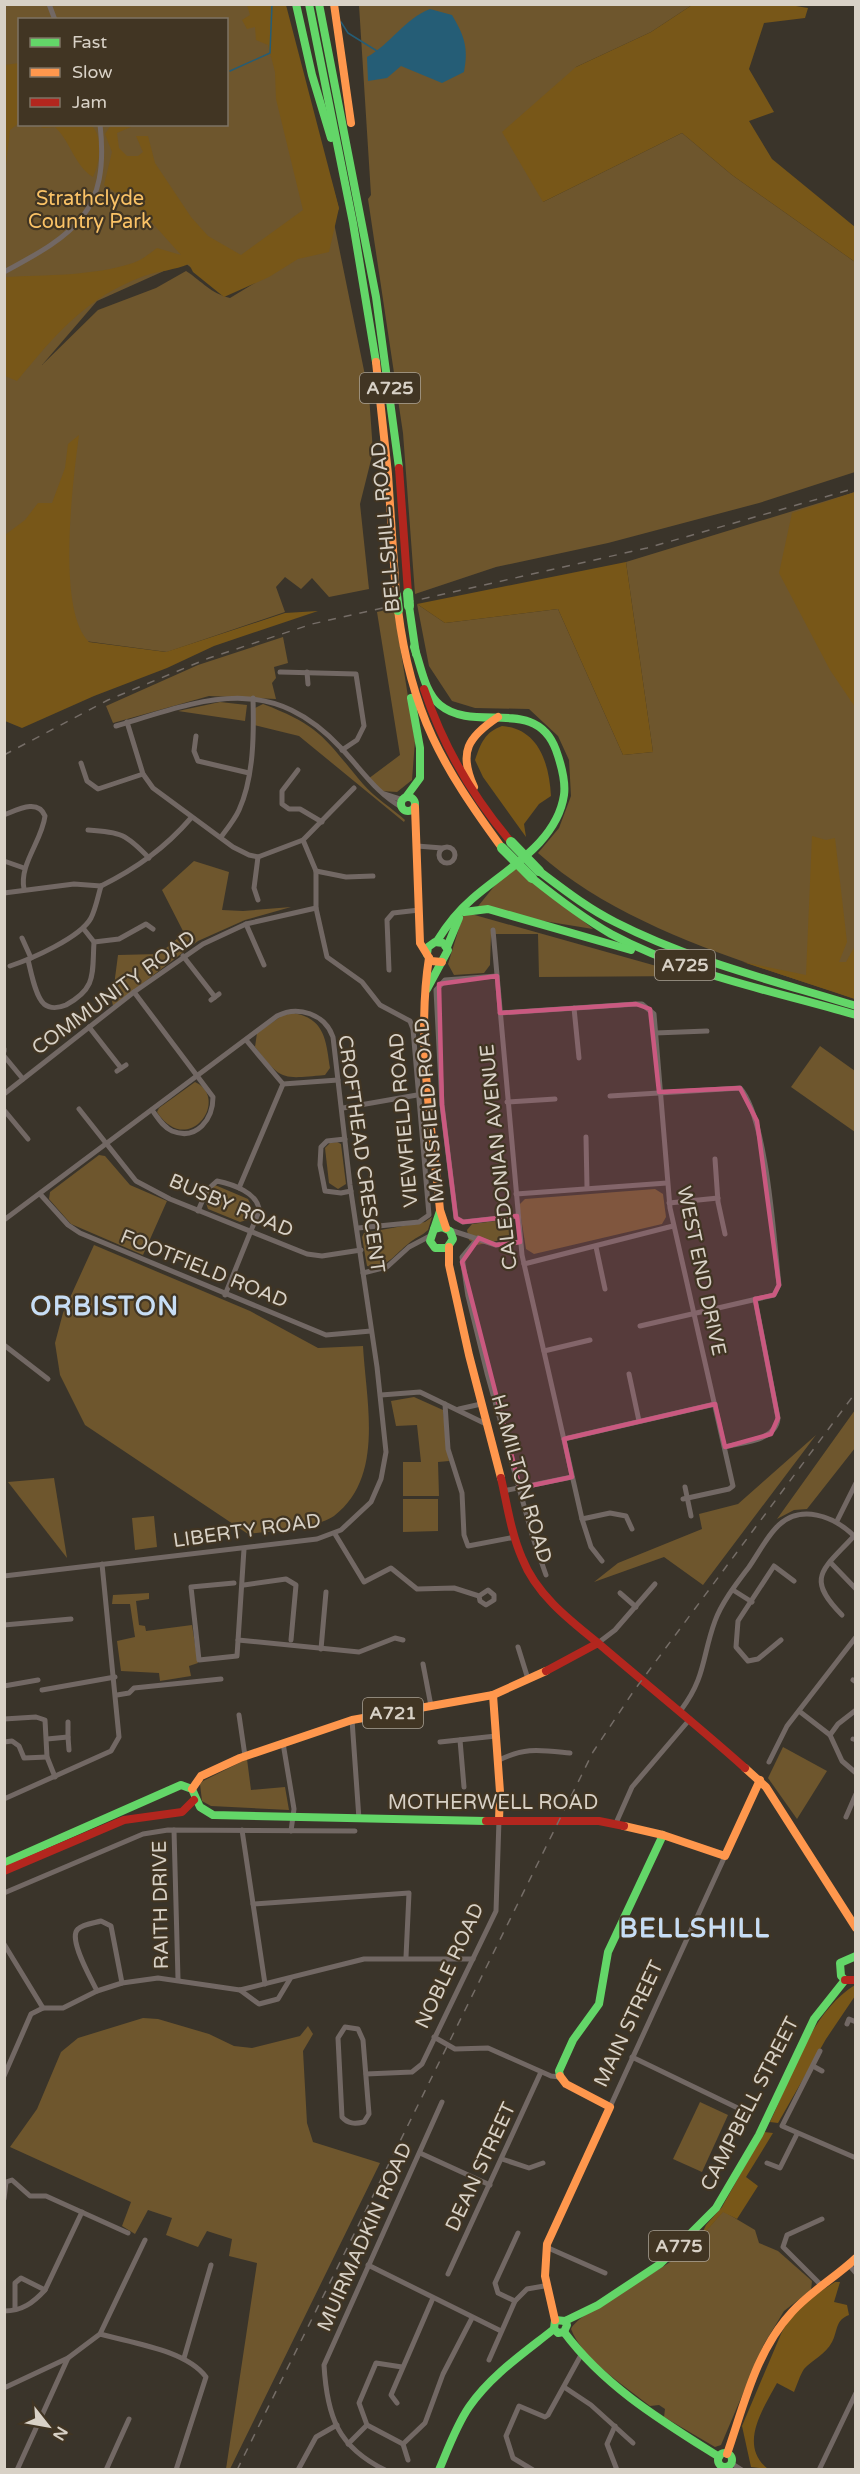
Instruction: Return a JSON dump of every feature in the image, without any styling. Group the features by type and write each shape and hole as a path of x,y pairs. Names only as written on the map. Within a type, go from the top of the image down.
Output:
{"main road":[{"name":"A725","path":"296,4 312,75 348,199"},
{"name":"A725","path":"309,4 328,83 348,199"},
{"name":"A725","path":"320,4 357,186"},
{"name":"A725","path":"334,4 357,186"},
{"name":"BELLSHILL ROAD","path":"357,186 397,435 409,606 420,678 444,744 506,845"},
{"name":"BELLSHILL ROAD","path":"348,199 375,355 386,442 401,641 414,691 436,748 506,845"},
{"path":"401,641 420,748 420,778 406,804 415,822 420,943 428,956 435,962 442,962"},
{"path":"414,647 432,696 448,711 462,717 501,715 520,717 544,732 559,756 564,772 564,791 558,817 545,837 454,915 439,944"},
{"path":"494,823 470,779 466,753 474,734 501,715"},
{"name":"A725","path":"506,845 536,874 598,926 623,940 675,962 855,1015"},
{"name":"A725","path":"536,874 605,919 658,944 855,1006"},
{"path":"439,1242 440,1210 428,1087 424,999 428,947 439,944 453,929 472,901"},
{"path":"464,912 488,909 675,962"},
{"path":"420,932 439,944 448,954 433,974 424,999"},
{"path":"439,1242 453,1236 440,1210"},
{"path":"439,1242 447,1228"},
{"name":"HAMILTON ROAD","path":"439,1242 449,1265 481,1404 516,1538 536,1586 557,1611 654,1691 681,1710 760,1780 855,1928"},
{"name":"A721","path":"192,1789 201,1776 245,1756 352,1720 493,1695 598,1643"},
{"path":"493,1695 499,1820"},
{"name":"MAIN STREET","path":"725,1856 760,1780"},
{"path":"4,1863 152,1796 181,1785 192,1789 194,1800 182,1812 123,1820 4,1871"},
{"path":"152,1796 150,1806 155,1814"},
{"name":"MOTHERWELL ROAD","path":"194,1800 200,1809 213,1815 616,1822 725,1856"},
{"path":"610,2107 566,2084 560,2077 559,2071 567,2050 599,2004 608,1952 663,1835"},
{"name":"A775","path":"850,1980 841,1976 840,1963 853,1954"},
{"name":"CAMPBELL STREET","path":"559,2325 598,2305 660,2264 716,2208 759,2135 814,2019 850,1980"},
{"name":"MAIN STREET","path":"610,2107 551,2231 543,2260 544,2286 559,2325 581,2355 724,2462"},
{"path":"724,2462 769,2345 793,2311 822,2286 853,2265"},
{"name":"A775","path":"439,2469 473,2400 510,2364 559,2325"}],"street":[{"path":"4,272 42,252 80,223 98,189 103,153 100,126"},
{"path":"280,672 356,674 364,726 357,740 342,750"},
{"path":"307,672 308,684"},
{"path":"116,726 213,699 253,698 266,701 301,715 342,750 369,783 382,793 406,804"},
{"path":"221,837 239,811 249,772 254,725 253,698"},
{"path":"127,722 143,774 153,788 241,852 258,857 303,840 354,788"},
{"path":"196,736 194,751 198,761 249,772"},
{"path":"81,763 87,781 98,789 143,774"},
{"path":"298,770 282,791 282,804 289,809 300,809 322,822"},
{"path":"4,815 30,806 38,807 45,816 41,834 24,868 24,889"},
{"path":"4,893 74,884 101,886 123,876 168,845 192,818"},
{"path":"88,830 120,832 130,838 149,858"},
{"name":"VIEWFIELD ROAD","path":"303,840 316,872 316,908 327,957 362,982 381,1005 402,1016 412,1025 429,1215 419,1222 358,1228"},
{"path":"417,846 442,848"},
{"path":"258,857 254,888 258,900"},
{"path":"4,861 24,868"},
{"path":"316,872 346,878 373,876"},
{"path":"10,966 29,959 83,928 90,918 101,886"},
{"name":"COMMUNITY ROAD","path":"4,1094 183,956 246,924 316,908"},
{"path":"389,970 387,920 393,913 419,910"},
{"path":"94,942 119,939 146,924 153,929"},
{"path":"246,924 264,965"},
{"path":"22,938 41,1001 51,1007 63,1007 89,988 94,942 83,928"},
{"name":"CALEDONIAN AVENUE","path":"493,930 520,1242 582,1519 591,1547 602,1561"},
{"path":"183,956 215,997"},
{"name":"MANSFIELD ROAD","path":"497,976 445,980 436,990 442,1105 453,1212 459,1221 517,1216"},
{"path":"134,992 213,1097 211,1114 201,1128 193,1132 174,1132 165,1126 152,1110"},
{"name":"WEST END DRIVE","path":"574,1008 636,1004 650,1009 654,1014 669,1203 733,1486 729,1489 685,1499"},
{"path":"500,1013 574,1008 579,1058"},
{"name":"CROFTHEAD CRESCENT","path":"4,1220 107,1145 197,1074 283,1013 309,1012 319,1018 331,1032 343,1108 351,1191 381,1395"},
{"path":"89,1027 121,1068"},
{"path":"655,1033 707,1031"},
{"path":"246,1040 283,1084"},
{"path":"4,1052 23,1079"},
{"path":"283,1084 338,1080"},
{"path":"239,1188 283,1084"},
{"path":"609,1096 740,1089 748,1097 757,1121 769,1195 779,1285 774,1295 640,1326"},
{"path":"343,1108 417,1095"},
{"path":"507,1102 555,1099"},
{"name":"BUSBY ROAD","path":"79,1108 136,1181 250,1232 315,1256 361,1250"},
{"path":"4,1110 28,1139"},
{"path":"586,1137 587,1187"},
{"path":"345,1139 327,1141 321,1147 320,1165 325,1191 341,1193 351,1191"},
{"path":"715,1159 718,1198 725,1234"},
{"path":"198,1210 207,1190 214,1182 239,1188 255,1197 259,1203 259,1210 225,1295"},
{"path":"516,1194 587,1187 667,1183"},
{"name":"FOOTFIELD ROAD","path":"40,1194 68,1225 80,1233 225,1295 326,1335 371,1331"},
{"path":"669,1203 718,1198"},
{"path":"524,1264 673,1226"},
{"path":"447,1228 496,1245 520,1242"},
{"path":"363,1273 387,1267 409,1247 439,1242 465,1234"},
{"path":"478,1238 462,1257 464,1276 487,1373 532,1538 546,1575"},
{"path":"417,1244 439,1242"},
{"path":"596,1246 605,1289"},
{"path":"725,1447 771,1434 777,1427 778,1418 755,1299"},
{"path":"544,1351 590,1340"},
{"path":"4,1345 48,1379"},
{"path":"628,1374 639,1421"},
{"path":"381,1395 420,1392 486,1424"},
{"name":"LIBERTY ROAD","path":"4,1576 244,1549 335,1534 358,1517 371,1502 381,1479 386,1452 381,1395"},
{"path":"445,1404 448,1449 462,1493 464,1535 468,1546 516,1538"},
{"path":"457,1409 481,1404"},
{"path":"564,1439 715,1404"},
{"path":"503,1491 572,1477"},
{"path":"837,1521 855,1483"},
{"path":"685,1487 685,1499 691,1516"},
{"path":"582,1519 610,1513 626,1516 632,1529"},
{"path":"681,1710 692,1696 703,1674 715,1620 777,1527 797,1516 822,1515 837,1521 855,1537 830,1562 822,1574 821,1588 826,1599 842,1615"},
{"path":"335,1534 353,1569 364,1582 391,1568 417,1589 454,1588 479,1596"},
{"path":"234,1582 191,1587 199,1660 237,1656 244,1585 244,1549"},
{"path":"830,1562 855,1589"},
{"path":"4,1799 111,1751 119,1737 117,1695 102,1564"},
{"path":"781,1640 758,1659 747,1661 736,1647 738,1621 774,1566 794,1581"},
{"path":"244,1585 286,1580 296,1585 291,1640"},
{"path":"598,1643 615,1630 655,1584"},
{"path":"733,1590 752,1602"},
{"path":"321,1649 326,1592"},
{"path":"620,1593 636,1606"},
{"path":"4,1625 71,1619"},
{"path":"769,1762 799,1711 855,1637"},
{"path":"238,1640 359,1653 395,1638 403,1640"},
{"path":"518,1647 528,1679"},
{"path":"423,1664 431,1706"},
{"path":"42,1690 115,1677"},
{"path":"117,1695 129,1694 134,1688 221,1678"},
{"path":"4,1686 38,1680"},
{"path":"830,1736 838,1724 855,1710"},
{"path":"799,1711 830,1736 842,1761 855,1773"},
{"path":"239,1715 245,1756"},
{"path":"4,1719 36,1717 45,1720 47,1757 54,1777"},
{"path":"616,1822 632,1787 690,1719"},
{"path":"352,1720 359,1819"},
{"path":"68,1722 69,1750"},
{"path":"440,1742 496,1736"},
{"path":"47,1739 68,1737"},
{"path":"460,1740 464,1787"},
{"path":"4,1742 12,1741 19,1746 24,1758 47,1757"},
{"path":"283,1743 294,1809 291,1831"},
{"path":"497,1761 516,1752 530,1749 570,1753"},
{"path":"846,1817 855,1794"},
{"name":"NOBLE ROAD","path":"366,2074 416,2070 434,2037 496,1911 499,1820"},
{"path":"4,1893 143,1834 174,1830 355,1831"},
{"name":"RAITH DRIVE","path":"174,1830 178,1979"},
{"path":"242,1830 265,1984"},
{"name":"MAIN STREET","path":"610,2107 725,1856"},
{"path":"253,1904 409,1893 406,1957"},
{"path":"97,1991 74,1941 75,1932 80,1928 101,1921 111,1926 122,1983"},
{"path":"4,1944 43,2008"},
{"path":"4,2076 31,2014 43,2008 63,2008 97,1991 122,1983 158,1978 178,1979 240,1990 364,1959 406,1957 473,1959"},
{"path":"240,1990 259,2004 278,1999 290,1979"},
{"path":"847,2024 849,2019 855,2022"},
{"path":"345,2027 355,2027 361,2032 366,2074 369,2114 364,2122 349,2123 342,2117 340,2089 338,2038 345,2027"},
{"path":"434,2037 455,2049 488,2048 541,2072 560,2077"},
{"path":"820,2051 782,2126 855,2158"},
{"path":"632,2057 746,2112"},
{"path":"813,2066 822,2071"},
{"name":"DEAN STREET","path":"448,2274 541,2072"},
{"name":"MUIRMADKIN ROAD","path":"337,2425 325,2386 324,2365 442,2102"},
{"path":"767,2163 780,2168 797,2133"},
{"path":"420,2153 490,2185"},
{"path":"502,2159 529,2168 543,2163"},
{"path":"5,2196 6,2182 12,2180 30,2196 46,2196 128,2233"},
{"path":"4,2311 15,2310 32,2303 45,2290 82,2212"},
{"path":"822,2219 787,2235 783,2247 822,2286"},
{"path":"515,2301 498,2293 495,2283 518,2233"},
{"path":"4,2388 68,2358 100,2334 145,2240"},
{"path":"546,2247 605,2273"},
{"path":"184,2358 211,2265"},
{"path":"368,2265 501,2331"},
{"path":"15,2310 15,2283 18,2279 21,2278 45,2290"},
{"path":"489,2360 515,2301 526,2289 544,2286"},
{"path":"397,2403 391,2395 433,2298"},
{"path":"403,2444 425,2423 443,2374 472,2318"},
{"path":"100,2334 184,2358 198,2367 206,2377 176,2469"},
{"path":"533,2469 513,2458 506,2436 519,2406 545,2417 581,2355"},
{"path":"17,2469 68,2358"},
{"path":"402,2367 376,2363 358,2403 366,2425 403,2444 408,2460"},
{"path":"564,2387 591,2405 633,2443"},
{"path":"819,2469 855,2393"},
{"path":"106,2469 129,2419"},
{"path":"298,2469 316,2437 337,2425 340,2436 361,2458 385,2469"},
{"path":"348,2444 366,2425"},
{"path":"615,2426 607,2444 617,2469"},
{"path":"724,2462 742,2469"}],"highlighted area":[{"path":"497,976 500,1013 636,1004 650,1009 659,1092 740,1088 757,1121 779,1285 774,1295 755,1299 778,1418 771,1434 725,1447 715,1404 564,1439 572,1477 520,1488 462,1262 479,1238 496,1245 520,1242 517,1216 463,1222 456,1218 442,1105 439,984"}],"green space":[{"name":"Strathclyde Country Park","path":"5,5 283,5 339,209 289,261 199,274 184,262 97,301 42,365 98,310 156,288 186,271 212,290 230,298 289,262 333,218 369,395 373,452 360,504 369,589 329,597 312,578 301,589 285,577 276,587 285,612 167,652 85,641 5,683"},
{"path":"359,5 692,5 651,32 576,67 543,202 682,133 732,175 855,262 855,472 759,503 608,543 496,567 415,594 403,433 368,199 371,195"},
{"path":"855,492 855,999 731,957 648,923 608,903 572,880 538,853 559,828 571,796 569,760 558,736 529,709 475,708 452,701 429,666 417,604 445,623 558,609 623,755 653,752 626,562"},
{"path":"394,608 415,741 412,780 397,792 381,791 368,779 400,755 377,612"},
{"path":"283,637 288,663 274,667 276,678 272,683 276,699 209,696 113,723 106,706 198,665"},
{"path":"220,702 247,705 245,721 178,711"},
{"path":"263,704 298,719 320,735 367,789 405,820 404,822 299,736 254,725 255,708"},
{"path":"194,861 229,872 222,910 243,911 291,907 245,920 198,941 113,1006 118,955 159,954 184,933 162,890"},
{"path":"513,863 593,929 475,910"},
{"path":"464,912 692,976 539,977 538,934 491,934 490,965 484,973 454,975 448,964"},
{"path":"293,1013 312,1020 322,1032 330,1068 325,1075 291,1077 284,1075 277,1072 255,1047 257,1033 283,1015"},
{"path":"820,1046 855,1071 855,1132 791,1087"},
{"path":"195,1082 205,1090 209,1100 207,1111 201,1121 192,1128 181,1130 169,1125 157,1112 159,1108"},
{"path":"330,1143 341,1144 346,1184 338,1189 329,1183 325,1148"},
{"path":"99,1155 105,1156 130,1185 167,1201 143,1255 71,1224 49,1199 50,1192"},
{"path":"215,1185 248,1199 253,1209 247,1220 240,1222 208,1209 204,1197 209,1188"},
{"path":"655,1189 663,1194 666,1217 662,1224 534,1254 526,1249 519,1205 525,1199"},
{"path":"432,1217 428,1230 390,1260 380,1266 367,1266 362,1237 364,1233 425,1222"},
{"path":"503,1220 513,1229 506,1239 477,1245 469,1240 467,1230 472,1224"},
{"path":"94,1245 250,1311 318,1348 363,1346 369,1414 366,1460 360,1481 350,1500 334,1516 305,1526 248,1534 85,1425 60,1375 55,1343 63,1313"},
{"path":"414,1397 443,1410 449,1461 438,1462 439,1496 403,1496 403,1462 421,1462 417,1425 396,1426 391,1401"},
{"path":"855,1410 855,1448 807,1509 794,1510 777,1519"},
{"path":"816,1435 703,1585 664,1557 594,1582 618,1563 702,1529 699,1514 738,1504"},
{"path":"54,1478 67,1558 8,1482"},
{"path":"403,1499 438,1499 438,1531 403,1532"},
{"path":"154,1516 157,1547 135,1550 132,1518"},
{"path":"149,1593 149,1599 136,1601 139,1625 145,1626 146,1631 192,1625 198,1663 189,1666 191,1676 160,1681 159,1673 121,1671 117,1641 135,1637 130,1604 112,1604 113,1595"},
{"path":"783,1747 827,1771 797,1819 768,1778"},
{"path":"247,1759 251,1790 285,1787 289,1810 211,1806 202,1801 200,1784 203,1781"},
{"path":"143,2018 158,2019 209,2034 234,2046 252,2048 300,2036 308,2026 313,2034 303,2051 307,2123 313,2142 380,2163 230,2469 226,2469 257,2263 229,2256 232,2239 207,2231 198,2247 166,2235 172,2218 148,2210 135,2234 122,2226 131,2202 10,2147 37,2109 61,2052 78,2038"},
{"path":"700,2102 728,2115 702,2172 673,2159"},
{"path":"723,2211 755,2230 759,2243 778,2251 812,2281 811,2290 784,2311 764,2344 721,2445 715,2447 664,2417 665,2409 659,2405 650,2406 605,2371 584,2351 571,2329 587,2314 678,2256"}],"shaded area":[{"path":"247,5 286,5 339,208 329,252 298,259 269,277 224,297 193,272 189,264 144,276 123,285 88,306 59,333 17,381 5,376 5,277 70,274 118,267 136,262 157,248 181,255 138,207 104,185 112,152 105,134 110,126 131,127 117,133 119,148 127,156 138,156 143,152 136,136 148,136 155,163 191,217 208,236 241,255 303,210 276,99 275,72 268,45 256,40 255,27 247,29 242,20 250,15"},
{"path":"692,5 790,5 808,8 805,18 764,23 749,69 774,112 749,121 772,159 855,227 855,262 732,175 682,133 543,202 502,132 576,67 651,32"},
{"path":"18,63 18,124 10,130 5,174 5,65"},
{"path":"39,126 92,126 98,136 100,150 93,177 81,166 55,127"},
{"path":"79,435 71,512 70,574 73,602 79,626 89,642 166,652 285,613 318,611 214,646 22,728 5,721 5,535 25,520 38,503 52,503 65,468 68,444"},
{"path":"856,492 855,707 830,670 779,573 792,513"},
{"path":"626,562 653,752 623,755 558,609 445,623 417,604"},
{"path":"502,726 515,729 533,741 540,750 548,772 551,796 539,804 524,824 526,837 483,777 475,760 484,739 491,731"},
{"path":"812,836 826,840 835,838 847,942 839,962 846,962 855,946 855,999 743,962 806,975"},
{"path":"855,1985 855,1996 826,2039 778,2123 770,2122 814,2029 839,1997"},
{"path":"764,2132 773,2133 746,2177 758,2186 737,2219 723,2212 700,2238 706,2225 722,2207"},
{"path":"835,2282 840,2282 834,2302 847,2305 849,2315 839,2323 829,2346 804,2369 794,2392 777,2383 760,2415 754,2438 759,2459 768,2469 751,2467 742,2426 781,2334 789,2318 815,2295"}],"water":[{"path":"430,9 452,15 456,22 466,49 464,72 442,83 401,66 387,78 368,81 367,57 376,52 405,25"}],"waterway":[{"path":"230,71 270,53 272,4"},
{"path":"341,22 348,33 377,51"}],"railway":[{"path":"4,755 108,700 209,658 312,624 647,548 856,488"},
{"path":"237,2470 593,1752 633,1692 856,1392"}],"traffic: fast":[{"path":"296,4 312,75 331,138"},
{"path":"309,4 353,223 376,362"},
{"path":"319,4 376,297 399,468"},
{"path":"408,593 409,606"},
{"path":"396,595 398,610"},
{"path":"409,606 416,654"},
{"path":"414,647 430,693 440,705 454,713 470,717 520,719 534,724 547,733 556,750 564,784 564,795 559,812 541,841 467,904 453,918 437,941"},
{"path":"406,797 420,778 420,748 411,698"},
{"path":"408,797 413,799 415,804 413,809 408,811 403,809 401,804 403,799 408,797"},
{"path":"511,842 539,871"},
{"path":"502,848 532,878"},
{"path":"539,871 595,911 644,936 703,959 856,1006"},
{"path":"532,878 611,934 670,961 731,981 856,1015"},
{"path":"464,912 488,909 631,950"},
{"path":"447,947 459,918"},
{"path":"427,954 428,947 435,942 443,943 448,950 427,989"},
{"path":"434,1229 442,1227 450,1231 453,1239 447,1248 435,1248 430,1241 440,1211"},
{"path":"4,1863 181,1785 192,1789 200,1807 213,1815 486,1821"},
{"path":"560,2076 559,2071 573,2040 599,2004 608,1952 663,1835"},
{"path":"845,1980 841,1976 840,1963 856,1956"},
{"path":"565,2321 598,2305 660,2264 716,2208 759,2135 814,2019 845,1980"},
{"path":"554,2329 555,2320 565,2321"},
{"path":"554,2329 558,2333 564,2332 567,2325 565,2321"},
{"path":"439,2470 460,2422 478,2395 509,2365 554,2329"},
{"path":"564,2332 580,2352 616,2386 656,2416 719,2457"},
{"path":"725,2453 730,2455 732,2460 730,2465 725,2467 720,2465 718,2460 720,2455 725,2453"}],"traffic: slow":[{"path":"334,4 351,123"},
{"path":"376,362 388,474 396,595"},
{"path":"398,610 411,679 432,737 462,791 502,848"},
{"path":"474,787 467,764 469,746 479,731 498,717"},
{"path":"415,807 420,943 431,961 442,962"},
{"path":"429,958 424,1020 427,1084 440,1210 446,1228"},
{"path":"449,1247 449,1265 469,1355 501,1478"},
{"path":"192,1789 201,1776 240,1758 352,1720 493,1695 546,1671"},
{"path":"493,1695 500,1792 499,1820"},
{"path":"745,1768 766,1787 856,1928"},
{"path":"624,1826 663,1835 725,1856 760,1780"},
{"path":"555,2320 545,2276 547,2244 610,2107 566,2084 560,2076"},
{"path":"727,2454 752,2379 780,2327 799,2304 856,2258"}],"traffic: jam":[{"path":"399,468 408,593"},
{"path":"424,689 440,730 460,770 484,807 511,842"},
{"path":"501,1478 515,1539 528,1571 554,1605 598,1643"},
{"path":"546,1671 598,1643 745,1768"},
{"path":"4,1871 124,1820 182,1812 194,1800"},
{"path":"486,1821 599,1821 624,1826"},
{"path":"845,1980 856,1980"}],"district":[{"name":"ORBISTON","path":"105,1306"},
{"name":"BELLSHILL","path":"695,1928"}]}
